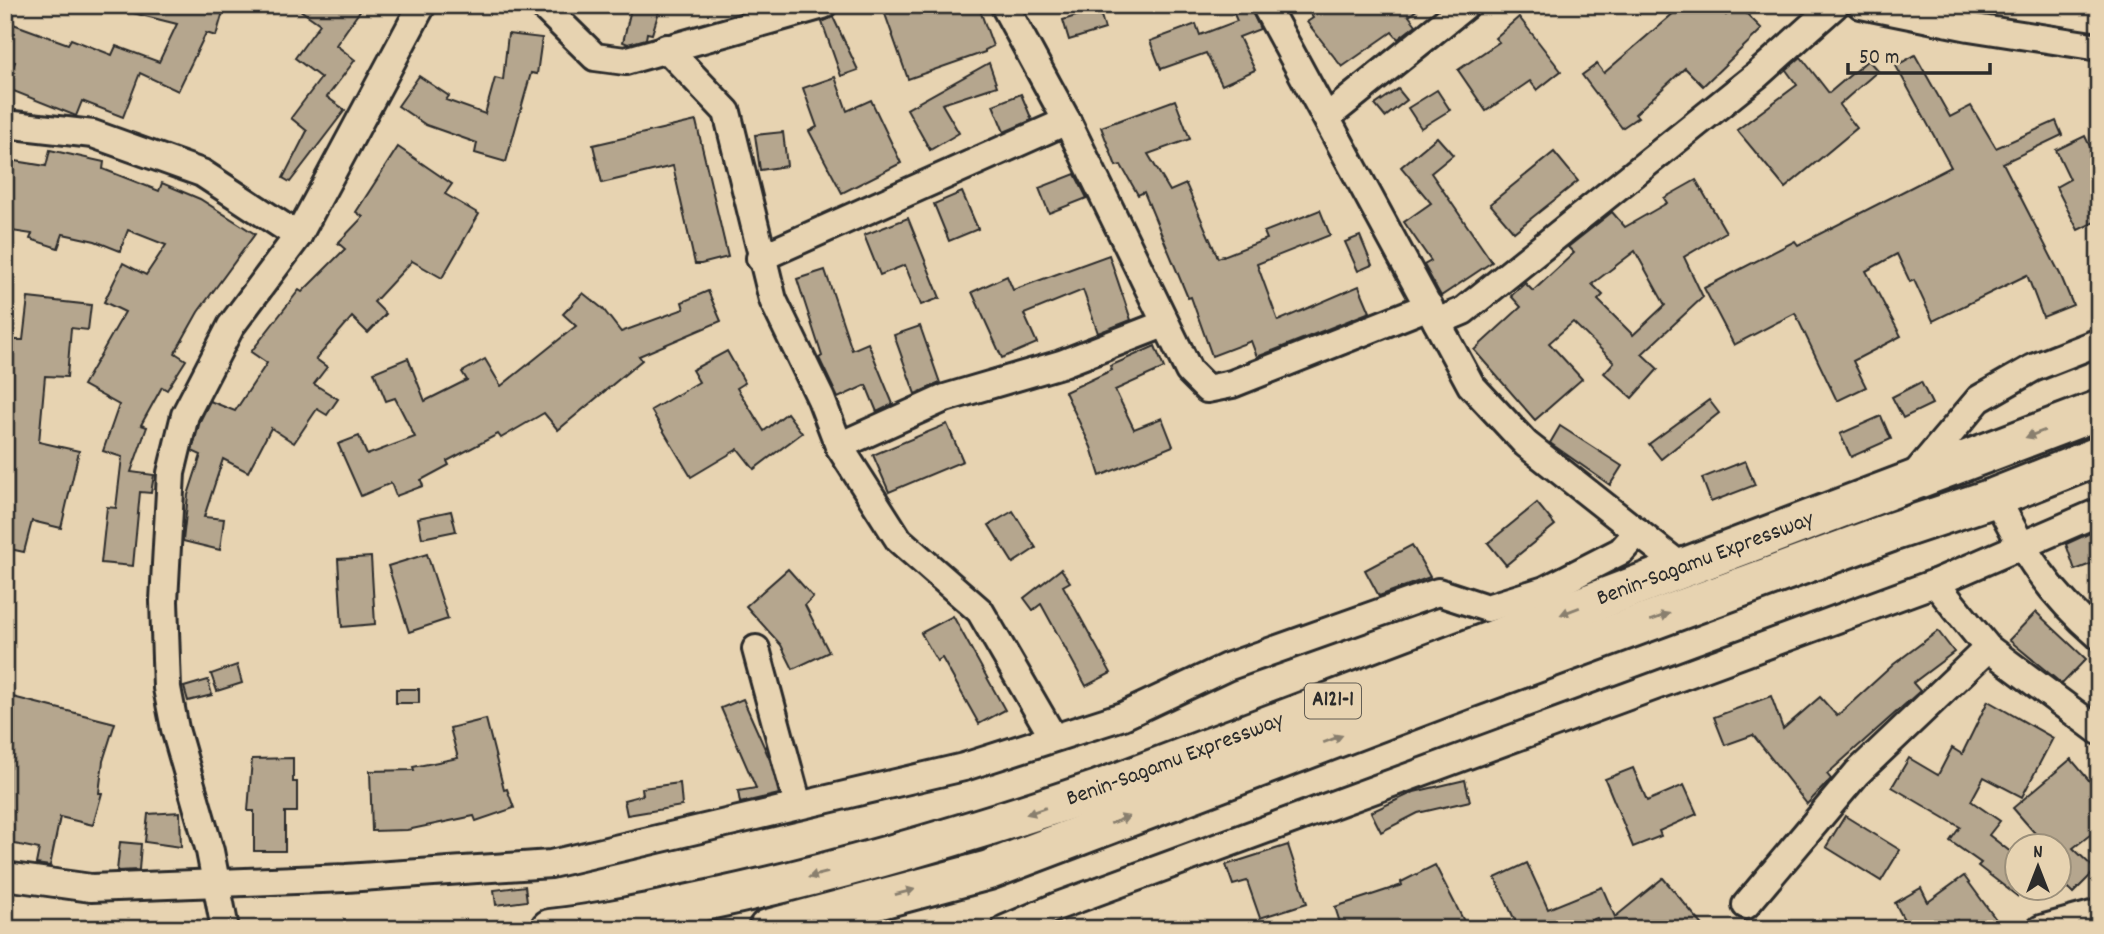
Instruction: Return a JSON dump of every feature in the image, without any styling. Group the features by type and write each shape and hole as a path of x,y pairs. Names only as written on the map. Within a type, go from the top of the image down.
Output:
{"highway":[{"name":"Benin-Sagamu Expressway","path":"550,929 595,924 794,882 957,838 1098,790 2099,410"},
{"name":"Benin-Sagamu Expressway","path":"768,929 989,870 2099,456"},
{"path":"1891,532 1892,489"}],"street":[{"path":"225,929 216,881 167,688 164,601 171,473 186,415 231,326 298,236 422,5"},
{"path":"542,5 595,57 625,61 823,5"},
{"path":"1004,5 1067,121 1189,372 1207,389 1232,384 1433,314 1464,311 1757,75 1835,5"},
{"path":"1265,5 1471,385 1526,444 1683,568"},
{"path":"1327,117 1466,5"},
{"path":"1861,5 1969,27 2099,47"},
{"path":"666,48 727,112 753,209 760,258 773,300 821,399 839,446 900,540 980,611 1053,737"},
{"path":"760,258 1067,121"},
{"path":"5,124 93,134 202,173 298,236"},
{"path":"839,446 946,397 1061,364 1164,324"},
{"path":"1892,489 1979,399 2033,368 2099,341"},
{"path":"1996,496 2020,546 2065,608 2099,636"},
{"path":"1005,929 1058,906 1935,583 2099,512"},
{"path":"5,876 91,888 345,878 551,864 964,767 1123,716 1227,667 1438,592 1487,608 1545,590 1621,551 1638,532"},
{"path":"1935,583 1988,648 2099,731"},
{"path":"1746,905 1857,773 1988,648"},
{"path":"756,649 798,804"},
{"path":"2041,929 2099,913"}],"building":[{"path":"126,5 225,5 216,36 206,33 178,91 140,73 123,117 82,101 76,116 6,88 15,62 5,59 5,21 68,44 71,39 112,55 116,46 159,62 177,24 125,11"},
{"path":"293,5 364,5 336,45 355,60 327,97 345,110 290,182 283,178 307,131 291,118 321,78 295,58 320,24"},
{"path":"632,5 661,5 652,34 647,33 646,39 628,44 623,42"},
{"path":"901,5 978,5 993,46 985,52 908,79 884,11"},
{"path":"1249,5 1260,29 1239,37 1255,70 1222,85 1206,53 1161,69 1150,41 1196,24 1200,35 1237,21 1232,9"},
{"path":"1305,5 1423,5 1409,16 1416,25 1398,39 1392,32 1342,67 1307,22 1313,18"},
{"path":"1683,5 1717,5 1726,15 1738,5 1762,29 1703,86 1685,68 1635,114 1638,117 1622,128 1582,75 1597,64 1604,73"},
{"path":"1099,9 1105,29 1069,40 1063,20"},
{"path":"833,17 858,70 841,76 822,22"},
{"path":"1519,17 1561,71 1537,90 1530,81 1486,111 1458,70 1499,42 1495,38"},
{"path":"508,34 542,38 537,74 531,73 506,162 475,153 477,143 426,125 398,106 419,76 449,96 446,100 485,114 495,78 503,80"},
{"path":"1915,55 1950,117 1971,106 1996,148 2056,121 2062,135 2003,163 2073,305 2043,317 2027,275 1933,321 1914,280 1910,282 1897,254 1866,271 1901,336 1853,361 1866,387 1837,401 1795,313 1734,345 1704,288 1795,241 1798,245 1951,167 1896,66"},
{"path":"1801,57 1829,93 1868,60 1878,71 1839,105 1857,128 1785,188 1737,130 1797,85 1786,70"},
{"path":"989,63 997,86 942,104 959,133 930,150 907,109"},
{"path":"835,77 847,111 871,100 901,163 842,193 809,131 817,127 803,88"},
{"path":"1398,89 1407,100 1385,117 1375,105"},
{"path":"1437,90 1450,110 1421,128 1408,108"},
{"path":"1021,94 1032,120 1004,132 993,105"},
{"path":"1175,100 1190,139 1148,154 1170,191 1186,184 1218,258 1267,239 1264,232 1320,210 1330,235 1257,264 1278,321 1359,286 1370,312 1257,357 1251,341 1212,356 1191,297 1188,298 1144,192 1138,195 1121,165 1116,166 1101,127"},
{"path":"696,121 728,257 701,264 695,264 673,166 602,183 593,145"},
{"path":"783,132 787,166 760,170 755,135"},
{"path":"2085,136 2094,155 2090,157 2099,174 2099,220 2078,230 2056,187 2070,179 2056,150"},
{"path":"1437,137 1453,155 1431,173 1492,262 1441,296 1424,265 1431,261 1404,222 1431,203 1401,167"},
{"path":"398,147 452,184 445,194 479,214 442,278 412,261 374,302 386,314 368,333 352,317 316,359 327,367 314,384 338,399 327,415 317,409 294,443 271,428 248,472 223,459 204,517 224,519 220,550 183,541 188,495 201,455 192,451 200,421 210,401 235,411 267,363 251,352 299,290 302,292 345,249 338,243 363,217 356,212"},
{"path":"50,150 104,162 103,169 159,191 162,183 200,199 255,234 198,312 175,353 186,360 167,390 162,387 141,425 147,427 131,472 154,475 151,493 140,492 133,566 101,563 107,507 116,508 122,457 103,451 119,405 83,385 125,312 104,302 123,263 146,275 166,245 128,230 120,251 95,241 63,234 58,248 30,239 32,234 5,230 9,160 46,166"},
{"path":"1554,152 1578,181 1514,232 1490,204"},
{"path":"1075,174 1087,198 1049,213 1039,188"},
{"path":"1696,180 1726,232 1684,257 1703,297 1642,354 1658,369 1632,398 1604,373 1614,362 1573,322 1549,343 1582,379 1535,420 1474,350 1521,307 1511,296 1525,283 1533,291 1574,253 1568,247 1612,212 1625,227 1667,203 1664,198","holes":["1635,251 1665,305 1633,335 1598,300 1603,295 1592,284"]},
{"path":"962,192 978,229 949,241 934,204"},
{"path":"908,218 940,298 921,305 905,265 880,275 864,235"},
{"path":"1360,236 1372,265 1358,271 1345,242"},
{"path":"1109,255 1131,320 1098,333 1083,290 1024,314 1037,343 1002,358 972,292 1007,276 1013,290"},
{"path":"825,270 852,350 868,343 893,404 877,412 866,385 838,398 819,358 822,356 797,279"},
{"path":"708,291 721,321 639,356 642,360 558,430 544,413 501,438 498,434 447,461 449,465 421,480 423,486 396,496 391,483 361,496 338,444 359,436 367,455 415,437 395,398 386,401 374,372 408,358 425,401 467,380 462,372 485,359 501,386 576,326 563,314 583,293 603,309 621,332 684,309 682,302"},
{"path":"28,298 91,305 88,330 71,328 67,377 45,376 39,442 79,451 61,528 32,521 24,552 5,548 5,387 8,387 12,340 23,340"},
{"path":"920,326 940,383 915,394 894,335"},
{"path":"1155,346 1164,368 1115,390 1134,429 1162,418 1173,446 1100,476 1091,447 1065,392 1112,370 1110,366"},
{"path":"727,351 745,383 737,388 764,431 787,413 802,433 754,469 738,449 691,477 651,410 699,382 692,370"},
{"path":"1921,382 1932,404 1903,418 1892,397"},
{"path":"1709,400 1719,413 1661,459 1649,444"},
{"path":"1881,416 1891,439 1851,457 1840,434"},
{"path":"947,424 963,461 889,492 873,455"},
{"path":"1560,426 1622,466 1610,485 1550,443"},
{"path":"1745,461 1755,485 1711,502 1702,478"},
{"path":"1537,503 1555,525 1506,565 1488,543"},
{"path":"451,511 456,531 422,538 418,518"},
{"path":"1013,511 1036,548 1013,563 989,525"},
{"path":"2099,529 2099,561 2075,570 2066,544"},
{"path":"1412,545 1430,577 1379,596 1365,570"},
{"path":"427,554 448,619 409,632 388,566"},
{"path":"371,557 375,624 342,627 338,559"},
{"path":"788,569 813,597 805,605 829,652 793,669 781,645 746,606"},
{"path":"1061,569 1070,582 1063,586 1111,673 1086,686 1041,604 1033,610 1024,598"},
{"path":"2036,612 2086,659 2062,684 2009,640"},
{"path":"953,616 1005,710 979,724 942,658 937,661 921,633"},
{"path":"1938,631 1954,652 1913,683 1920,691 1827,774 1831,779 1807,804 1753,735 1725,745 1714,717 1771,696 1783,729 1820,697 1837,716 1894,664"},
{"path":"237,665 242,683 217,691 211,674"},
{"path":"208,680 212,695 188,701 184,687"},
{"path":"396,689 419,689 419,703 396,703"},
{"path":"5,695 115,723 103,761 99,793 102,793 93,825 60,817 50,866 36,864 39,849 5,842"},
{"path":"743,699 770,760 779,794 740,803 738,791 756,788 721,708"},
{"path":"1988,701 2053,738 2022,797 1984,777 1971,801 2000,821 1989,835 2002,845 2002,884 1978,866 1981,863 1950,841 1960,827 1892,787 1909,758 1938,775 1952,748 1962,754"},
{"path":"486,719 504,790 507,789 514,808 476,821 474,816 407,830 372,831 370,771 414,770 413,767 458,758 450,728"},
{"path":"293,758 293,782 297,782 297,812 285,812 285,851 254,851 254,811 248,811 252,759"},
{"path":"2071,759 2099,792 2099,828 2073,848 2096,870 2073,893 2072,832 2034,832 2013,808"},
{"path":"1633,768 1647,801 1684,785 1697,814 1659,831 1661,836 1633,847 1605,779"},
{"path":"1465,780 1470,801 1418,813 1381,832 1371,812 1414,792"},
{"path":"680,783 682,806 627,815 624,800 643,795 642,788"},
{"path":"180,812 181,847 145,842 148,814"},
{"path":"1845,816 1900,850 1881,881 1826,847"},
{"path":"120,842 141,844 139,870 117,871"},
{"path":"1288,845 1307,903 1260,918 1247,881 1233,885 1226,865"},
{"path":"1527,863 1548,909 1602,887 1615,917 1663,878 1706,929 1599,929 1603,926 1597,918 1569,929 1519,929 1495,878"},
{"path":"1435,865 1468,929 1342,929 1335,907 1402,885 1401,882"},
{"path":"1964,876 2003,929 1964,929 1957,920 1942,929 1909,929 1895,903 1921,888 1928,902"},
{"path":"525,886 527,901 496,905 494,890"}]}
